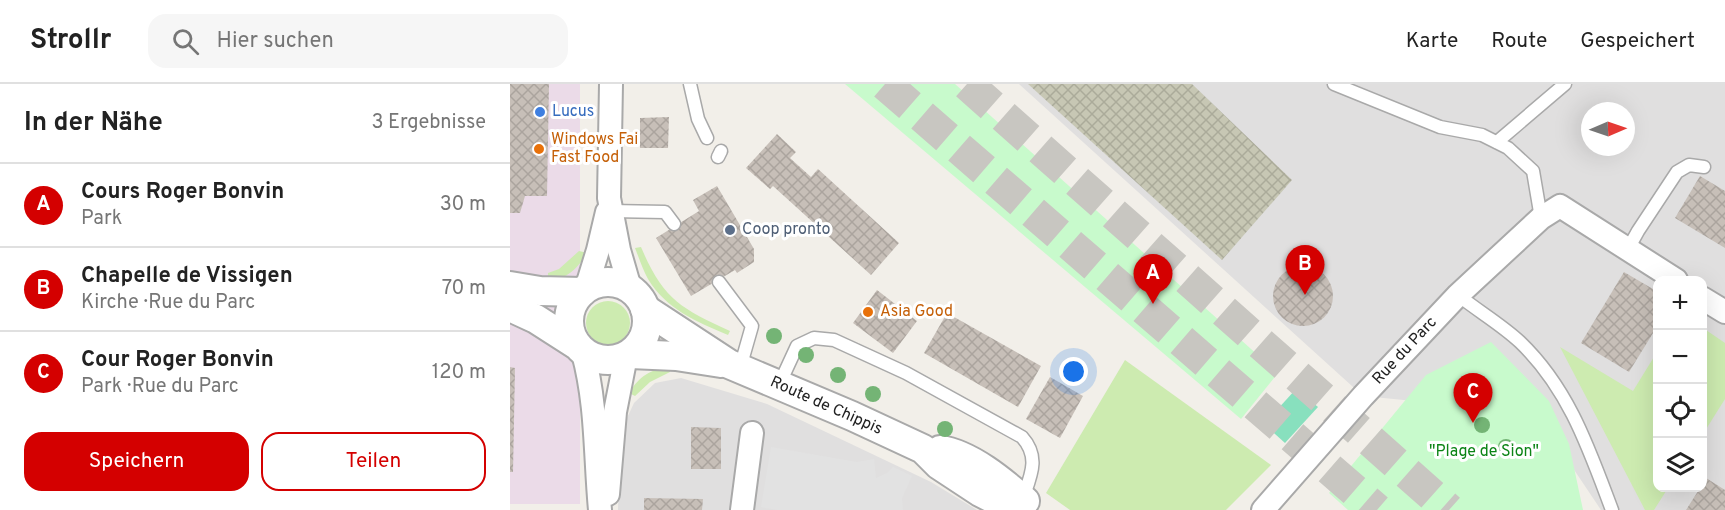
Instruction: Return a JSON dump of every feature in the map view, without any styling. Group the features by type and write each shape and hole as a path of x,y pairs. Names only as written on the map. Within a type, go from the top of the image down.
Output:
{"street":[{"path":"510,307 536,320 592,358 607,361 628,355 639,345 646,332 647,317 637,299 619,250 610,205 611,84"},
{"path":"600,510 596,472 595,414 579,348 569,331 569,314 576,298 584,290 610,205"},
{"name":"Rue du Parc","path":"1263,510 1359,401 1458,295 1541,218 1560,206 1628,249"},
{"path":"1628,249 1670,276"},
{"path":"510,286 540,291 584,290 605,282 614,282 637,299"},
{"name":"Route de Chippis","path":"637,299 734,366 923,449 939,465 972,487 1022,507"},
{"path":"1707,301 1725,312"},
{"path":"606,510 612,466 615,412 628,355"},
{"name":"Route de Chippis","path":"628,355 676,357 734,366"},
{"path":"742,510 752,433"}],"lane":[{"path":"690,84 698,119 707,138"},
{"path":"1334,84 1440,127 1482,135 1508,148 1533,171 1541,218"},
{"path":"1497,142 1565,84"},
{"path":"1628,249 1677,172 1689,165 1704,168"},
{"path":"610,205 665,212 674,224"},
{"path":"719,282 752,326 734,366"},
{"path":"1458,295 1520,342 1555,383 1583,433 1612,510"},
{"path":"779,385 797,346 814,338 834,340 896,369 1022,437 1031,447 1033,468 1022,507"}],"shaded area":[{"path":"510,84 580,84 580,504 510,504"},
{"path":"1019,84 1725,84 1725,510 1601,510 1536,413 1363,396"},
{"path":"1028,84 1192,84 1292,180 1222,260"},
{"path":"681,378 767,404 931,482 977,510 618,510 620,433 634,403 655,383"},
{"path":"771,447 857,462 874,459 876,478 893,467 912,476 902,498 903,510 777,510 761,507"}],"green space":[{"path":"845,84 955,84 1278,373 1241,419"},
{"path":"641,247 657,279 675,300 730,331 728,335 683,313 664,299 644,272 635,248"},
{"path":"579,251 588,253 567,275 548,282 548,273 559,269"},
{"path":"608,301 623,308 630,323 623,338 608,345 593,338 586,323 593,308"},
{"path":"1707,331 1725,343 1725,399 1707,428"},
{"name":"\"Plage de Sion\"","path":"1491,342 1549,401 1569,444 1583,510 1348,510 1329,493 1426,375"},
{"path":"1560,347 1633,391 1653,358 1653,492 1665,492 1654,510 1645,510"},
{"path":"1125,360 1271,465 1226,510 1070,510 1046,493"},
{"path":"670,365 670,372 650,382 635,396 629,393 646,374"},
{"path":"1296,389 1318,407 1285,443 1264,424"}],"building":[{"path":"510,84 549,84 547,196 525,196 520,213 510,213"},
{"path":"669,117 668,148 640,148 640,118"},
{"path":"777,134 796,152 790,158 811,177 818,169 899,243 871,275 773,186 770,189 746,168"},
{"path":"1700,176 1725,191 1725,248 1675,218"},
{"path":"717,186 754,249 754,262 737,273 735,270 691,296 656,238 699,211 693,200"},
{"path":"1303,266 1320,271 1328,279 1333,296 1328,313 1320,321 1303,326 1286,321 1278,313 1273,296 1278,279 1286,271"},
{"path":"1624,272 1653,289 1653,333 1629,372 1581,343"},
{"path":"877,290 917,321 893,353 853,323"},
{"path":"947,313 1041,366 1018,407 924,353"},
{"path":"510,367 515,368 513,472 510,472"},
{"path":"1050,377 1083,396 1060,438 1026,419"},
{"path":"691,427 721,428 721,469 691,469"},
{"path":"1707,479 1725,490 1725,510 1686,510 1697,492 1707,492"},
{"path":"644,498 703,499 702,510 644,510"}],"tunnel":[{"path":"885,84 1377,510"},
{"path":"967,84 1449,510"}],"place":[{"name":"Lucus","path":"540,112"},
{"name":"Windows Fai Fast Food","path":"539,149"},
{"name":"Coop pronto","path":"730,230"},
{"name":"Chapelle de Vissigen","path":"1305,295"},
{"name":"Cours Roger Bonvin","path":"1153,304"},
{"name":"Asia Good","path":"868,312"},
{"name":"Cour Roger Bonvin","path":"1473,423"}]}
